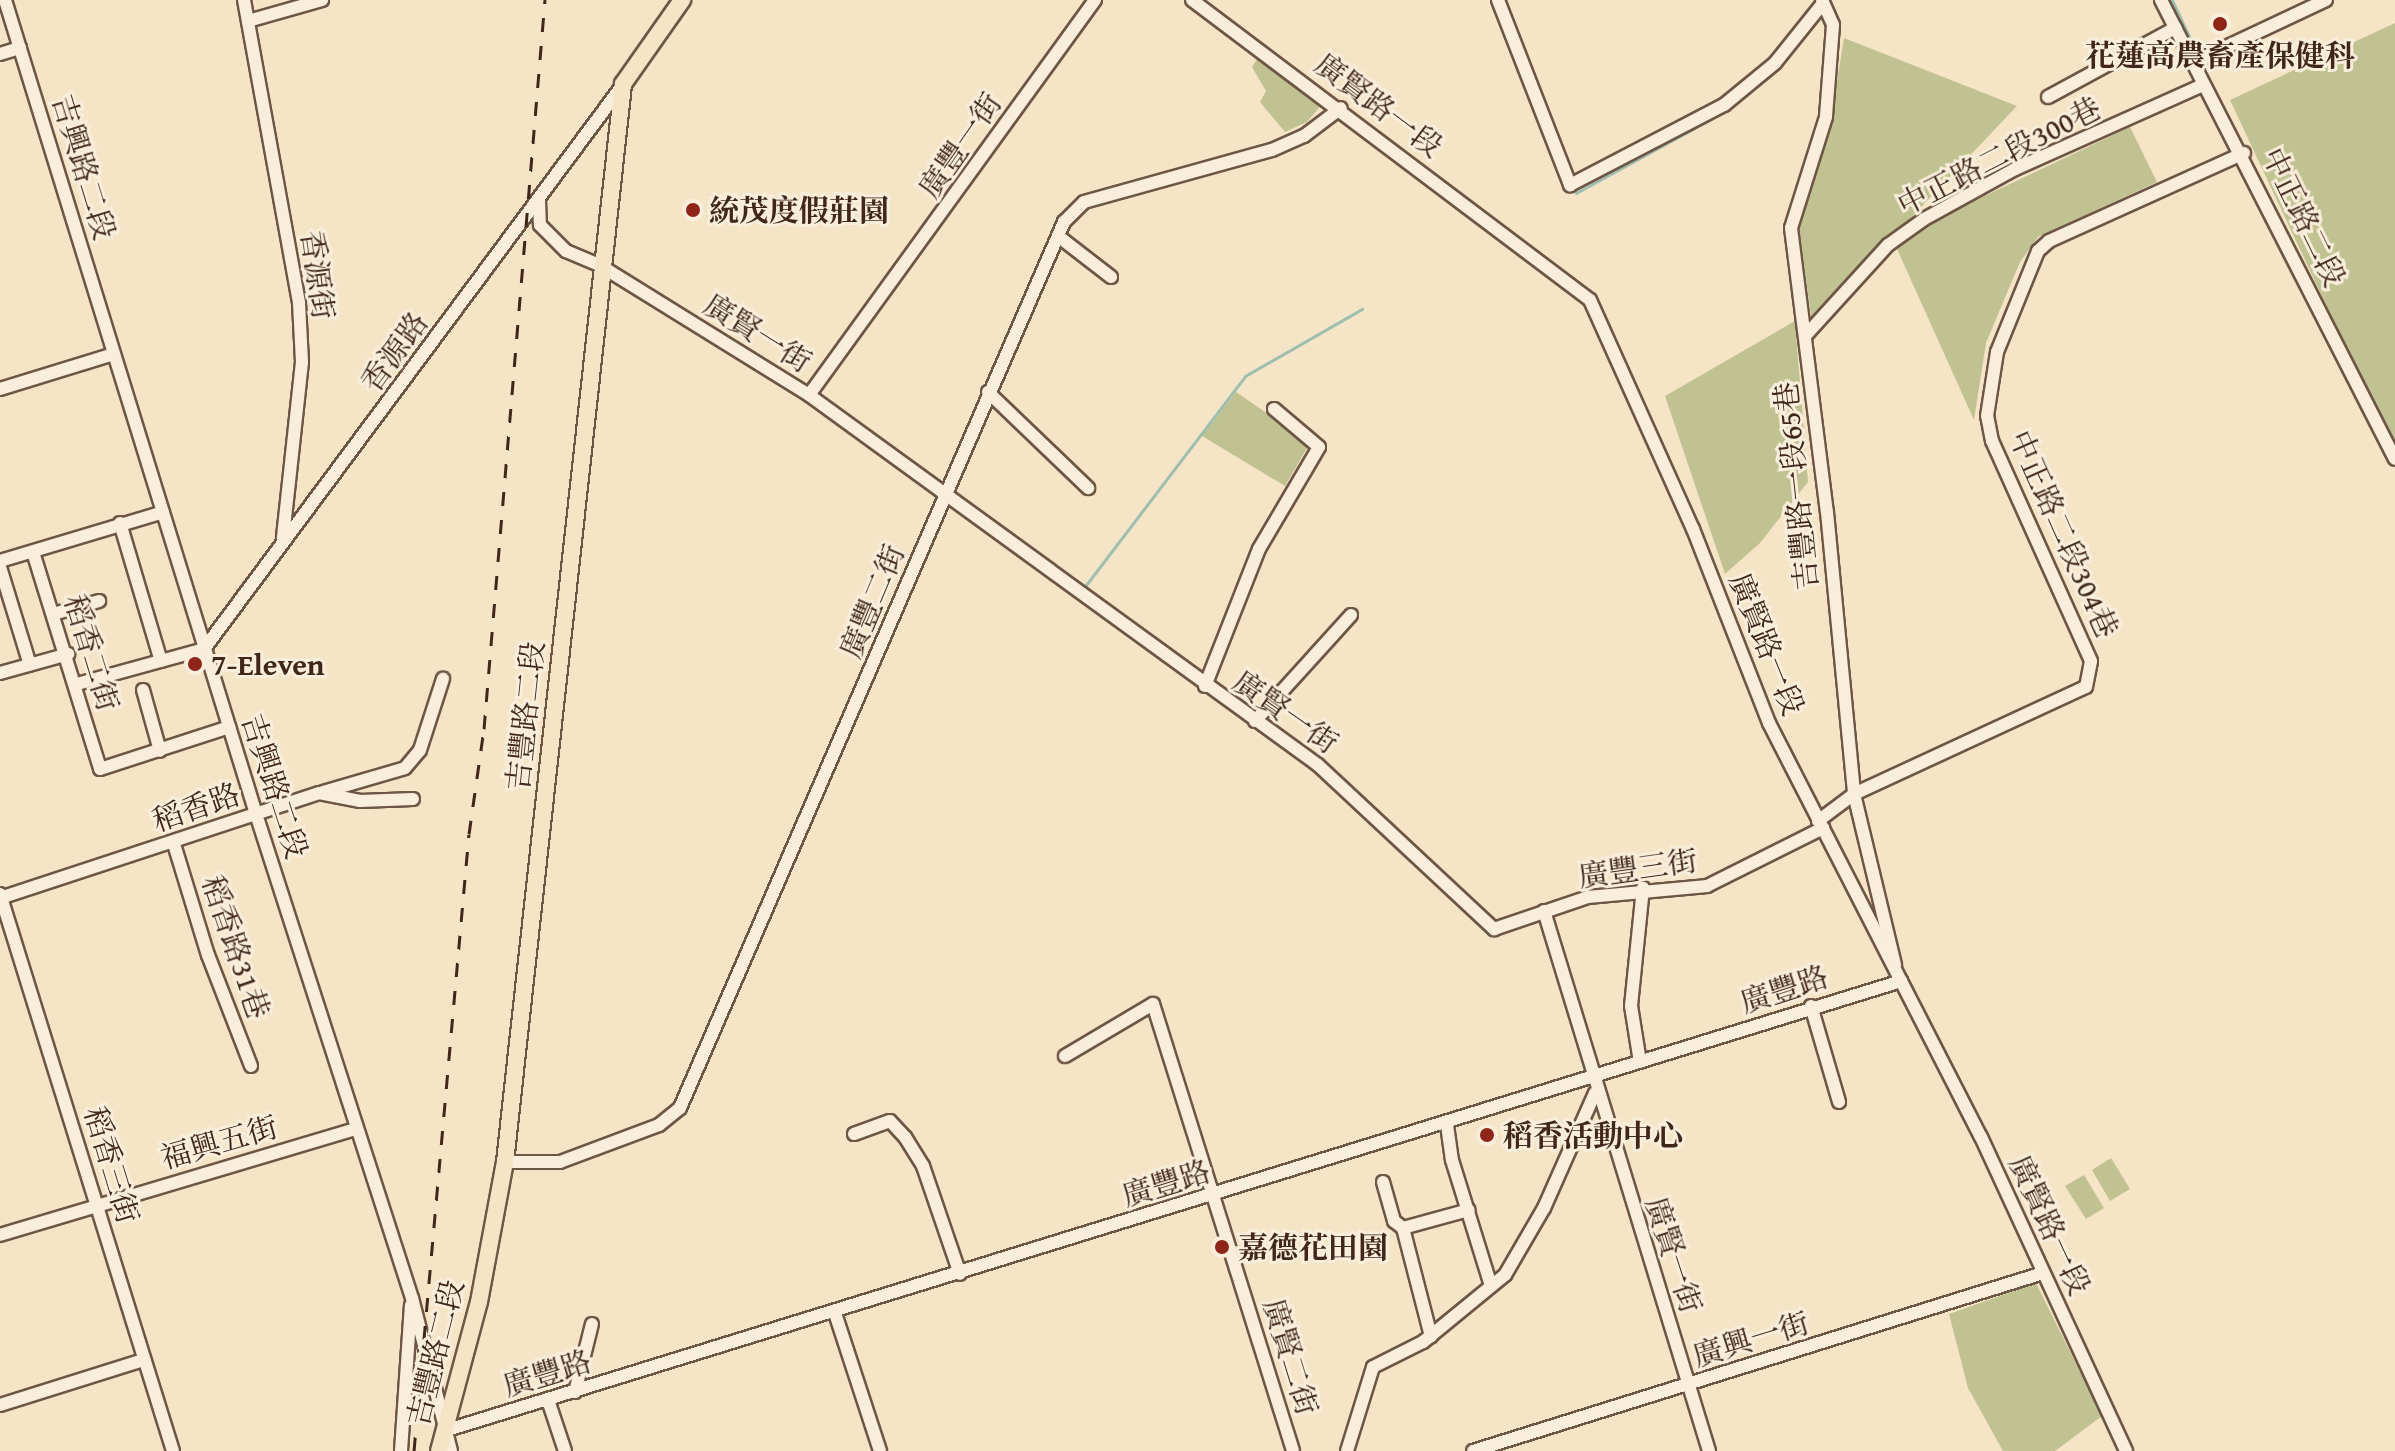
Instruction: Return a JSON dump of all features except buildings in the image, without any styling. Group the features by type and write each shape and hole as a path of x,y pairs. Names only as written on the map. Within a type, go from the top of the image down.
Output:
{"main road":[{"name":"吉豐路二段","path":"439,1451 479,1302 505,1162 623,84 682,0"}],"street":[{"name":"吉興路二段","path":"5,0 204,649 412,1298 451,1451"},
{"name":"香源街","path":"244,0 299,303 302,362 283,538"},
{"path":"248,21 322,0"},
{"name":"廣豐一街","path":"809,395 1095,0"},
{"name":"廣賢路一段","path":"1192,0 1341,108 1590,300 1693,529 1751,683 1895,968 2126,1451"},
{"path":"1498,0 1570,185 1724,105 1775,63 1823,1"},
{"name":"中正路二段","path":"2161,0 2203,85 2244,153 2395,459"},
{"path":"2192,63 2326,0"},
{"name":"吉豐路一段65巷","path":"1823,1 1833,25 1826,117 1791,228 1806,335 1854,794 1873,885 1894,948 1895,968"},
{"path":"2048,97 2175,28"},
{"path":"0,54 20,48"},
{"name":"香源路","path":"204,649 283,538 623,84"},
{"name":"中正路二段300巷","path":"1806,335 1888,245 1924,219 2015,169 2203,85"},
{"name":"廣豐二街","path":"505,1162 560,1162 659,1125 680,1108 947,494 988,392 1058,236 1084,202 1272,150 1304,136 1341,108"},
{"name":"中正路二段304巷","path":"1997,728 2086,687 2092,676 2091,661 1992,441 1987,416 1997,352 2038,251 2244,153"},
{"name":"廣賢一街","path":"539,200 540,225 566,251 601,266 809,395 947,494 1347,788 1494,929 1544,911 1595,1093 1709,1451"},
{"path":"1058,236 1111,277"},
{"path":"0,389 114,354"},
{"path":"988,392 1088,488"},
{"path":"1205,686 1259,549 1319,447 1274,409"},
{"path":"30,665 0,564 120,523 163,512"},
{"path":"120,523 161,661"},
{"name":"稻香二街","path":"33,552 68,654 100,769 160,751"},
{"path":"53,614 99,601"},
{"path":"1255,721 1351,615"},
{"path":"77,684 204,649"},
{"path":"0,673 68,654"},
{"path":"319,793 405,768 420,750 443,679"},
{"path":"143,690 160,751 229,727"},
{"name":"廣豐三街","path":"1544,911 1588,897 1643,888 1707,886 1821,825 1854,794 1997,728"},
{"name":"稻香路","path":"0,896 174,844 319,793 360,801 413,799"},
{"name":"稻香路31巷","path":"174,844 208,955 251,1066"},
{"path":"1640,1062 1631,1006 1643,888"},
{"name":"稻香三街","path":"0,896 173,1451"},
{"name":"廣豐路","path":"444,1431 1447,1125 1811,1006 1901,981"},
{"name":"廣賢二街","path":"1065,1056 1153,1004 1293,1451"},
{"path":"1811,1006 1839,1102"},
{"path":"1347,1451 1373,1367 1431,1336 1505,1275 1533,1231 1595,1093"},
{"path":"854,1134 890,1121 905,1137 923,1166 960,1274"},
{"path":"1447,1125 1452,1160 1491,1286"},
{"name":"福興五街","path":"0,1235 356,1129"},
{"path":"1383,1182 1394,1221 1403,1228 1431,1336"},
{"path":"1403,1228 1469,1210"},
{"name":"廣興一街","path":"1473,1451 2043,1273"},
{"path":"399,1450 412,1298"},
{"path":"835,1313 880,1451"},
{"path":"575,1392 592,1324"},
{"path":"0,1405 144,1360"},
{"path":"548,1400 565,1451"}],"green space":[{"path":"2395,23 2395,452 2230,100"},
{"path":"1844,38 2017,106 1812,322 1799,229 1830,124"},
{"path":"1259,56 1323,103 1307,122 1285,132 1260,102 1266,91 1252,67"},
{"path":"2130,127 2157,182 2038,237 2020,262 1986,343 1974,420 1897,249 1936,219"},
{"path":"1795,321 1808,482 1760,543 1725,574 1665,396"},
{"path":"1236,392 1310,443 1285,486 1202,436"},
{"path":"2111,1158 2130,1189 2110,1201 2092,1170"},
{"path":"2084,1175 2104,1208 2086,1219 2065,1186"},
{"path":"2036,1283 2102,1416 2055,1451 2003,1451 1968,1388 1949,1314"}],"waterway":[{"path":"2172,0 2193,45"},
{"path":"1788,56 1806,34"},
{"path":"1731,106 1775,71"},
{"path":"1576,193 1711,119"},
{"path":"1086,585 1245,376 1362,309"}],"railway":[{"path":"414,1451 469,834 484,729 545,0"}],"place":[{"name":"花蓮高農畜產保健科","path":"2220,24"},
{"name":"統茂度假莊園","path":"693,210"},
{"name":"7-Eleven","path":"195,664"},
{"name":"稻香活動中心","path":"1487,1135"},
{"name":"嘉德花田園","path":"1222,1247"}]}
